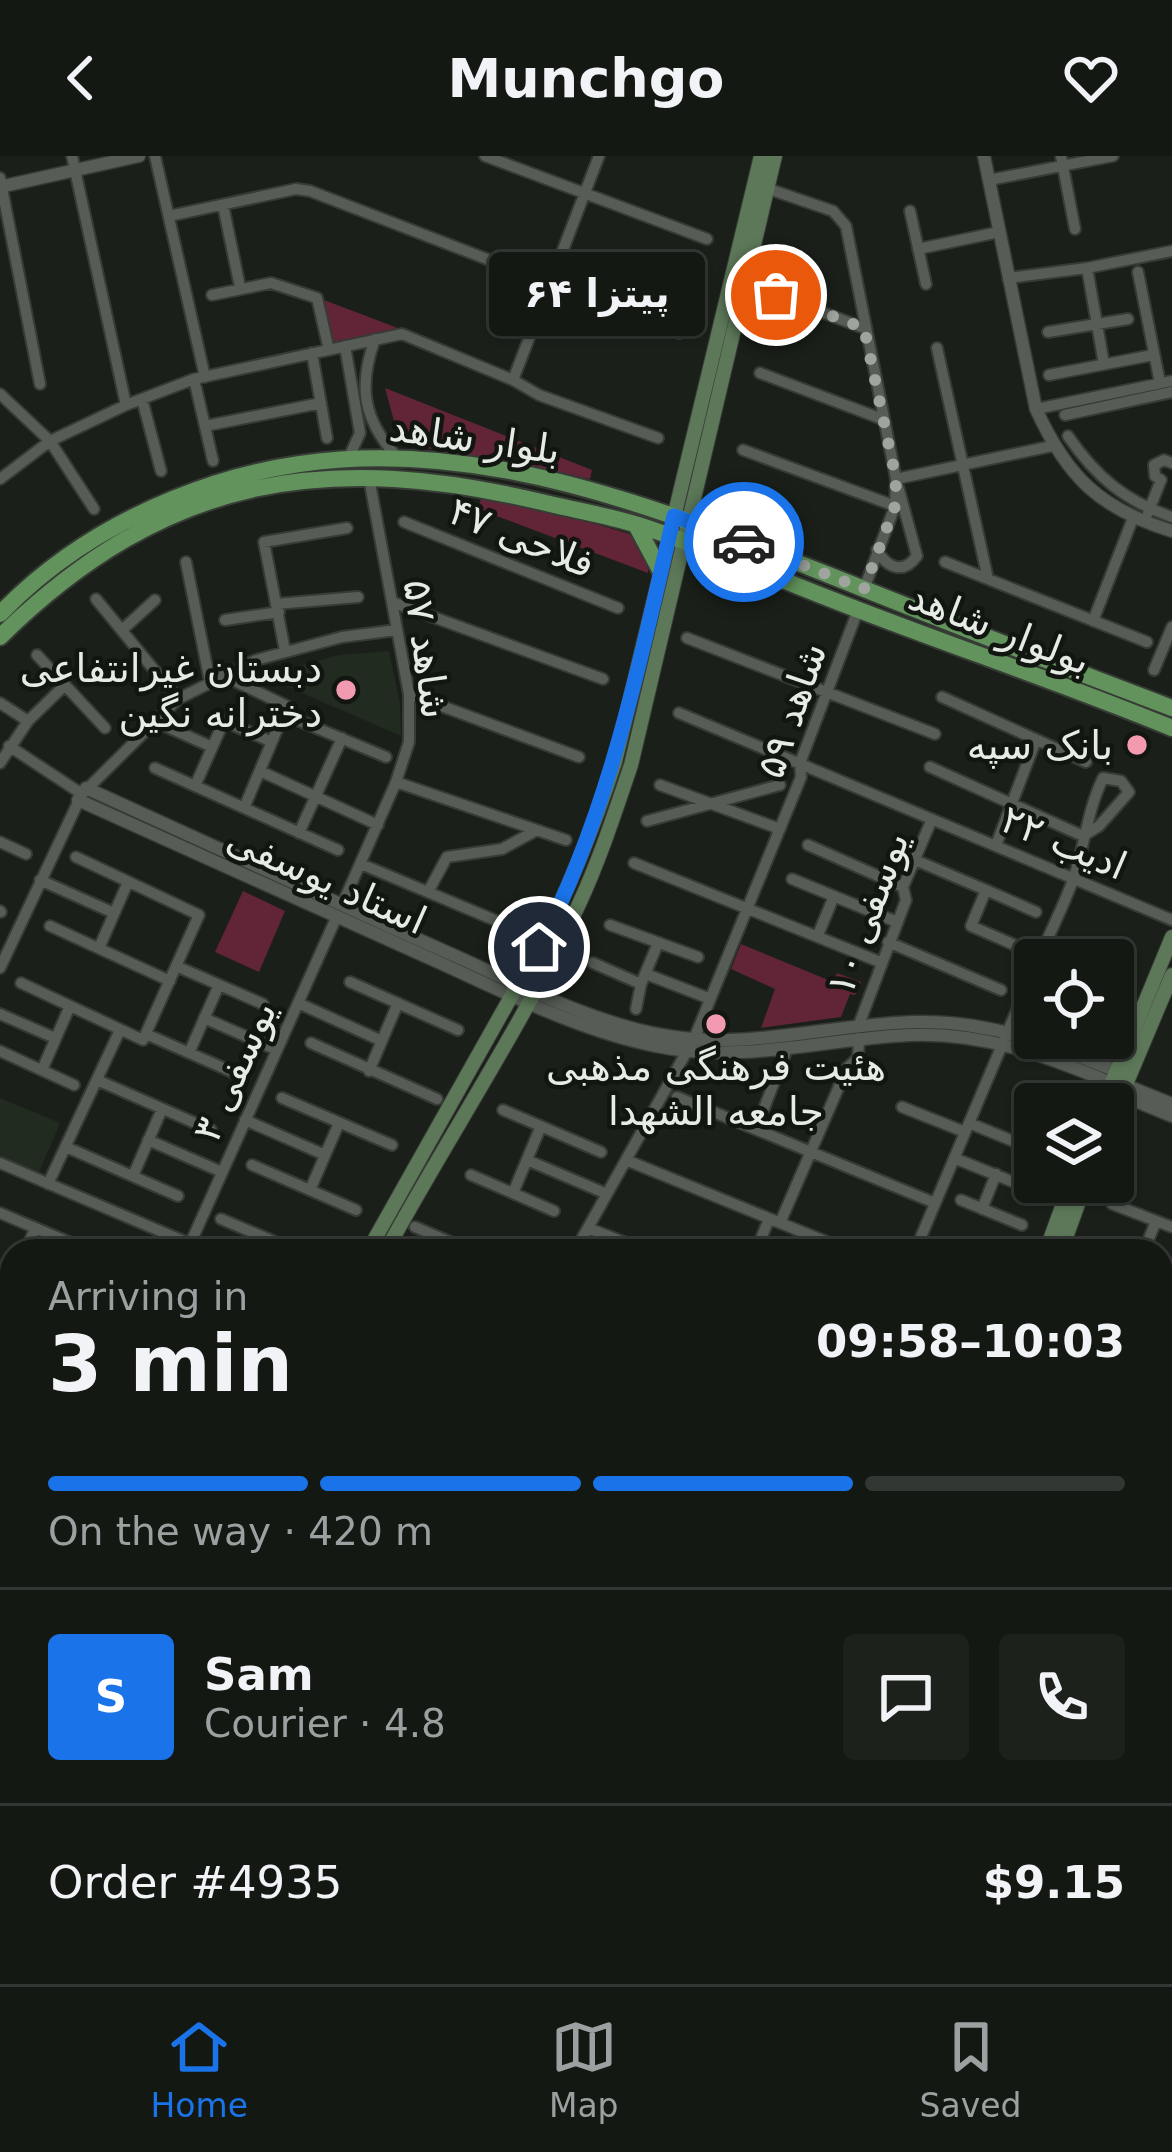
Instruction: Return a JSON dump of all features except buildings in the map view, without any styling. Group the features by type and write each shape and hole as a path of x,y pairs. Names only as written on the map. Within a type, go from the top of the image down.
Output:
{"main road":[{"path":"761,156 761,186"},
{"path":"375,1239 565,897 604,796 660,570 682,519 761,186 775,156"},
{"name":"بلوار شاهد","path":"0,614 21,592 97,537 171,500 258,470 350,457 396,456 519,472 597,490 682,519"},
{"name":"بلوار شاهد","path":"0,638 68,577 152,524 200,504 305,478 369,478 515,494 636,524 676,540"},
{"name":"بولوار شاهد","path":"682,519 1172,708"},
{"path":"636,524 660,570"},
{"path":"393,1239 532,997 580,903 631,765 679,566 676,540"},
{"name":"بولوار شاهد","path":"676,540 1172,728"},
{"path":"679,566 687,555 705,551"},
{"path":"1118,1083 1172,937"},
{"path":"1118,1083 1172,975"},
{"path":"1050,1239 1063,1203"},
{"path":"1065,1239 1078,1203"}],"street":[{"path":"72,156 126,405"},
{"path":"40,384 1,184 139,156"},
{"path":"155,156 213,460"},
{"path":"485,156 707,239"},
{"path":"514,380 599,156"},
{"path":"984,156 1036,410 1052,446 1079,481 1109,506 1172,531"},
{"path":"989,180 1062,161 1113,156"},
{"path":"1062,161 1075,229"},
{"path":"761,186 839,215 846,226 882,419 917,556 903,568 893,568 884,564 877,550"},
{"path":"169,216 296,189 310,191 679,333"},
{"path":"223,205 240,287"},
{"path":"910,211 926,284"},
{"path":"918,249 999,232"},
{"path":"1008,278 1172,251"},
{"path":"1087,268 1103,364"},
{"path":"1036,410 1166,382 1153,355 1138,272"},
{"path":"212,295 271,283 317,298 329,350"},
{"path":"776,295 864,328"},
{"path":"1048,332 1128,319"},
{"path":"0,479 50,441 126,405 200,378 402,334 539,395 658,438"},
{"path":"375,340 364,368 364,387 374,433 396,456"},
{"path":"345,346 360,433 350,457"},
{"path":"937,348 988,579"},
{"path":"312,353 328,438"},
{"path":"1049,375 1153,355"},
{"path":"760,374 882,419"},
{"path":"1065,415 1172,392"},
{"path":"0,394 50,441 94,509"},
{"path":"142,399 161,471"},
{"path":"205,426 321,403"},
{"path":"360,433 374,433"},
{"path":"1068,436 1090,469 1142,517 1172,517"},
{"path":"896,479 1052,446"},
{"path":"743,450 895,506"},
{"path":"1093,621 1142,517 1166,479 1155,476 1154,465 1164,460 1172,464"},
{"name":"شاهد ۵۷","path":"361,864 410,742 409,694 369,478"},
{"path":"864,589 895,506 896,479"},
{"name":"فلاحی ۴۷","path":"404,522 618,608"},
{"path":"285,651 264,542 347,528"},
{"path":"186,562 216,678"},
{"path":"945,562 1147,643"},
{"path":"0,595 21,592"},
{"path":"225,620 358,597"},
{"path":"96,598 178,699"},
{"path":"122,630 155,600"},
{"path":"392,602 603,679"},
{"name":"شاهد ۵۹","path":"582,1239 690,1045 781,829 800,777 800,763 857,610"},
{"path":"1154,670 1172,627"},
{"path":"0,968 3,952 82,794 178,699 216,678 285,651 397,630"},
{"path":"687,638 935,734"},
{"path":"38,655 106,728"},
{"path":"216,678 286,706 244,808"},
{"path":"0,763 28,721 65,685"},
{"path":"409,694 579,757"},
{"path":"942,697 1086,762"},
{"path":"0,703 28,721"},
{"name":"ادیب ۲۲","path":"679,713 1172,920"},
{"path":"283,714 386,757"},
{"path":"154,721 212,747"},
{"path":"195,786 224,721 272,742"},
{"path":"299,833 342,738"},
{"path":"996,845 1036,740"},
{"path":"9,746 82,794"},
{"path":"930,767 1083,836"},
{"path":"155,768 338,850"},
{"path":"260,771 378,825"},
{"path":"1047,939 1073,878 1087,814 1103,778 1121,781 1129,792 1125,799 1083,836"},
{"path":"396,782 566,840"},
{"path":"660,785 781,829"},
{"path":"646,821 780,785"},
{"name":"استاد یوسفی","path":"82,794 620,1037 739,1054 788,1049 915,1022 1005,1036 1118,1083"},
{"name":"یوسفی ۱۰","path":"764,1239 847,1068 858,1058 858,1033 906,900 903,887 932,819"},
{"path":"428,892 447,857 502,849 537,830"},
{"path":"0,842 26,854"},
{"path":"808,845 903,887"},
{"path":"76,857 199,915 144,1037"},
{"path":"916,860 1036,912"},
{"path":"634,862 880,962"},
{"path":"361,864 515,929"},
{"name":"یوسفی ۳","path":"192,1239 361,864"},
{"path":"792,879 897,922"},
{"path":"40,880 114,914"},
{"path":"99,948 128,882"},
{"path":"986,890 970,926 1014,949"},
{"path":"818,935 834,896"},
{"path":"610,925 698,957"},
{"path":"50,926 170,981"},
{"path":"888,942 1001,990"},
{"path":"636,1009 658,943"},
{"path":"593,963 708,998"},
{"path":"176,966 263,1004"},
{"path":"350,982 458,1030"},
{"path":"21,983 120,1030 235,1073"},
{"path":"189,1053 219,985"},
{"path":"298,1003 382,1041"},
{"path":"369,1071 398,1003"},
{"path":"42,1070 70,1006"},
{"path":"0,1014 55,1039"},
{"path":"920,1239 1014,1016"},
{"path":"204,1018 277,1050"},
{"path":"48,1184 120,1030"},
{"name":"استاد یوسفی","path":"690,1045 858,1033"},
{"path":"310,1043 437,1099"},
{"path":"755,1129 788,1049"},
{"path":"0,1051 74,1085"},
{"path":"97,1080 211,1130"},
{"path":"1134,1089 1172,1104"},
{"path":"1134,1093 1172,1116"},
{"path":"677,1097 935,1203"},
{"path":"283,1098 392,1145"},
{"path":"902,1107 1014,1143"},
{"path":"133,1176 162,1108"},
{"path":"503,1110 601,1152"},
{"path":"245,1120 325,1155"},
{"path":"310,1190 339,1123"},
{"path":"512,1193 541,1126"},
{"path":"148,1140 222,1172"},
{"path":"66,1147 178,1196"},
{"path":"954,1158 1014,1182"},
{"path":"527,1160 607,1194"},
{"path":"626,1160 819,1239"},
{"path":"0,1163 170,1239"},
{"path":"252,1165 356,1210"},
{"path":"982,1209 996,1174"},
{"path":"471,1175 554,1210"},
{"path":"961,1200 1022,1225"},
{"path":"1112,1204 1172,1227"},
{"path":"0,1213 61,1239"},
{"path":"221,1219 258,1239"},
{"path":"1149,1239 1156,1221"},
{"path":"415,1227 443,1239"},
{"path":"31,1239 35,1228"},
{"path":"588,1228 616,1239"}],"shaded area":[{"path":"324,300 403,330 332,342"},
{"path":"385,388 592,470 590,479 400,443"},
{"path":"483,491 640,537 649,548 648,573 478,509"},
{"name":"دبستان غیرانتفاعی دخترانه نگین","path":"389,651 401,736 263,676 339,655"},
{"path":"243,891 285,911 259,972 215,952"},
{"path":"741,944 833,982 837,973 861,982 841,1017 761,1028 775,989 731,969"},
{"path":"0,1098 60,1123 39,1172 0,1156"}],"way so far":[{"path":"744,542 864,589 895,506 896,479 864,328 776,295"}],"place":[{"name":"پیتزا ۶۴","path":"776,295"},
{"name":"دبستان غیرانتفاعی دخترانه نگین","path":"346,690"},
{"name":"بانک سپه","path":"1137,745"},
{"name":"هئیت فرهنگی مذهبی جامعه الشهدا","path":"716,1024"}],"route":[{"path":"539,947 565,897 615,762 674,516 744,542"}]}
